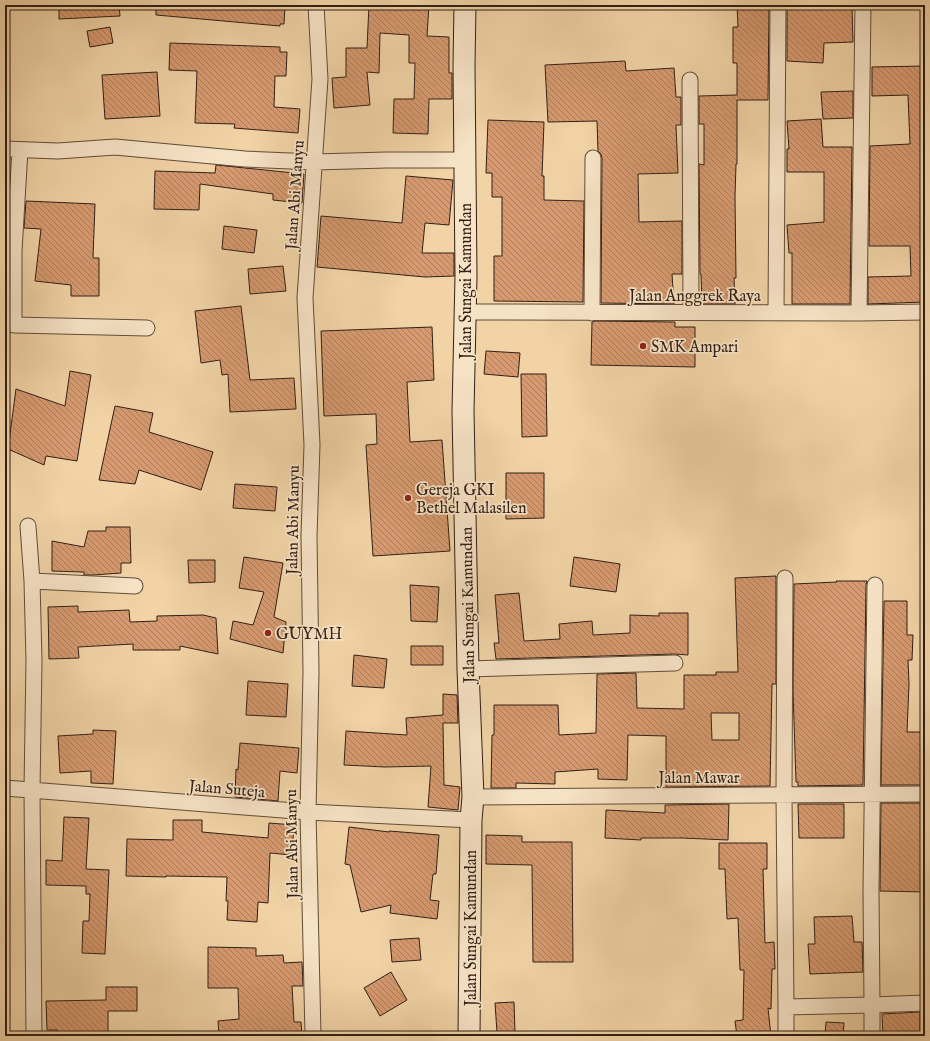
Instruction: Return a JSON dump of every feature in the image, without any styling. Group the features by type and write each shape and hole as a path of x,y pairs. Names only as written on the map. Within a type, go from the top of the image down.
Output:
{"main road":[{"name":"Jalan Sungai Kamundan","path":"465,5 466,222 463,411 468,669 473,797 471,820 469,1036"}],"street":[{"name":"Jalan Abi Manyu","path":"313,1036 308,812 311,672 308,536 312,445 305,298 320,79 316,5"},
{"path":"776,313 778,5"},
{"path":"859,313 863,5"},
{"path":"690,80 691,312"},
{"path":"147,328 14,325 12,150 58,151 115,147 246,159 315,162 465,160"},
{"path":"592,313 593,158"},
{"name":"Jalan Anggrek Raya","path":"465,312 925,312"},
{"path":"28,526 32,580 34,661 32,790 34,1036"},
{"path":"785,578 784,795 786,1036"},
{"path":"32,580 135,586"},
{"path":"872,1036 871,891 875,585"},
{"path":"468,669 675,664"},
{"name":"Jalan Suteja","path":"5,788 308,812 471,820"},
{"name":"Jalan Mawar","path":"473,797 925,794"},
{"path":"786,1007 925,1003"}],"building":[{"path":"59,5 119,5 120,16 59,19"},
{"path":"156,5 285,5 284,24 280,24 280,26 156,15"},
{"path":"369,5 429,5 427,36 449,37 449,73 452,73 452,99 429,99 428,134 393,133 394,99 414,99 415,63 409,63 409,35 380,33 379,73 367,72 370,105 334,108 332,78 346,77 346,48 367,48"},
{"path":"737,5 769,5 768,100 737,100 737,164 735,196 736,278 734,278 735,304 702,304 700,274 699,164 704,165 704,124 699,124 699,96 737,95 737,63 733,63 733,27 738,27"},
{"path":"787,5 852,7 853,42 824,43 823,63 787,61"},
{"path":"110,27 113,43 90,47 87,31"},
{"path":"170,43 280,47 280,52 287,52 286,76 275,76 274,107 300,109 298,133 234,128 235,124 195,123 197,71 169,70"},
{"path":"625,61 626,71 674,68 676,97 681,97 681,125 676,125 678,173 638,174 639,222 682,221 682,274 672,274 674,304 601,303 602,158 598,151 597,121 548,122 545,65"},
{"path":"925,66 925,302 868,304 868,277 911,276 910,246 869,246 870,146 910,144 908,95 872,96 872,67"},
{"path":"157,72 160,116 105,119 102,75"},
{"path":"853,91 853,118 823,119 821,92"},
{"path":"821,119 823,147 852,147 850,304 792,304 792,253 789,253 787,225 824,222 824,172 787,172 787,149 789,149 787,121"},
{"path":"488,120 544,122 542,176 544,176 544,200 584,201 583,302 494,301 494,256 502,256 502,197 492,197 492,173 486,173"},
{"path":"216,165 304,174 302,203 273,200 273,194 200,184 199,210 154,209 155,171 215,173"},
{"path":"406,176 453,180 449,225 425,223 422,253 454,253 454,276 425,277 317,267 321,216 402,223"},
{"path":"26,201 95,204 93,258 99,258 99,296 71,296 71,285 35,281 41,229 24,228"},
{"path":"224,226 257,230 254,253 222,249"},
{"path":"283,266 286,291 250,294 248,269"},
{"path":"241,306 250,380 294,378 296,409 230,412 228,374 222,375 220,360 201,363 195,311"},
{"name":"SMK Ampari","path":"592,322 675,322 675,327 695,327 695,367 591,365"},
{"path":"432,327 434,380 407,382 410,442 442,440 450,551 373,556 366,445 377,444 376,414 324,416 321,331"},
{"path":"486,351 520,353 518,377 484,374"},
{"path":"70,371 91,375 77,461 46,456 44,465 8,449 16,389 65,406"},
{"path":"521,374 546,374 547,436 522,437"},
{"path":"115,406 153,413 149,432 213,452 201,490 139,470 135,484 99,480"},
{"path":"506,473 544,473 544,518 506,519"},
{"path":"235,484 277,487 275,511 233,508"},
{"path":"106,527 130,527 131,563 121,563 121,573 84,575 84,572 52,571 52,541 84,547 88,531 106,531"},
{"path":"244,557 283,563 274,617 286,622 283,653 230,639 233,621 253,625 264,592 239,588"},
{"path":"574,557 620,564 616,592 570,586"},
{"path":"188,560 215,560 215,582 189,583"},
{"path":"776,576 776,684 772,684 770,786 666,787 666,736 628,735 627,780 598,779 598,769 555,772 555,784 516,783 516,788 491,788 494,705 558,705 559,735 596,733 597,674 636,673 637,708 684,709 684,675 716,675 716,672 738,672 735,578","holes":["711,713 739,713 739,740 712,740"]},
{"path":"836,581 867,581 863,785 798,786 798,782 796,782 793,690 794,584 837,582"},
{"path":"410,585 439,587 437,622 411,621"},
{"path":"519,593 524,641 560,639 559,624 592,621 593,635 630,633 630,615 659,616 659,613 688,613 688,655 675,654 496,659 494,643 499,643 495,595"},
{"path":"884,601 907,601 907,635 913,635 912,660 908,660 909,684 907,732 925,732 925,785 881,785"},
{"path":"78,606 78,612 129,610 130,622 157,621 157,616 203,615 216,618 218,654 180,646 180,650 133,650 133,644 78,647 79,658 49,659 48,607"},
{"path":"411,646 443,646 443,665 411,665"},
{"path":"354,655 387,659 384,688 352,686"},
{"path":"248,681 288,684 286,717 246,715"},
{"path":"443,694 457,695 458,723 443,723 444,785 460,787 458,810 428,807 431,766 385,767 344,765 346,731 407,735 406,718 443,715"},
{"path":"93,730 116,731 113,784 91,783 91,771 60,773 58,736 93,734"},
{"path":"240,743 299,748 297,773 280,771 278,801 235,797 236,769 238,770"},
{"path":"881,803 925,803 925,892 880,891"},
{"path":"729,804 728,840 641,838 641,840 605,838 606,810 665,813 665,805"},
{"path":"798,804 844,804 844,838 799,838"},
{"path":"64,817 89,818 86,869 109,870 105,954 82,953 83,921 89,921 90,894 86,894 86,886 46,885 46,860 62,861"},
{"path":"173,820 202,820 202,832 268,838 269,823 294,825 292,855 270,853 268,903 258,902 257,922 227,920 227,877 126,876 127,839 173,840"},
{"path":"349,827 389,832 439,835 436,874 433,874 430,900 439,901 437,919 390,913 391,905 361,912 350,865 345,864"},
{"path":"486,835 522,836 522,842 572,842 573,962 533,962 532,865 486,864"},
{"path":"719,843 767,843 767,869 763,869 765,943 774,942 775,969 772,969 771,1009 768,1008 771,1036 737,1036 735,1021 743,1020 744,970 740,970 738,918 727,919 725,869 719,869"},
{"path":"852,916 854,942 862,942 863,972 810,974 808,944 815,944 814,917"},
{"path":"419,938 421,960 392,962 390,940"},
{"path":"208,947 256,948 256,956 283,955 284,963 302,962 303,986 292,986 294,1022 301,1022 302,1036 219,1036 218,1021 239,1019 238,988 208,988"},
{"path":"391,972 407,1000 380,1016 364,988"},
{"path":"106,987 137,987 137,1011 108,1011 108,1036 57,1036 57,1030 47,1030 46,1001 106,1000"},
{"path":"514,1002 515,1032 497,1032 495,1003"},
{"path":"920,1012 920,1036 883,1036 882,1014"},
{"path":"826,1022 844,1023 843,1036 825,1036"}],"place":[{"name":"SMK Ampari","path":"643,346"},
{"name":"Gereja GKI Bethel Malasilen","path":"408,498"},
{"name":"GUYMH","path":"268,633"}]}
